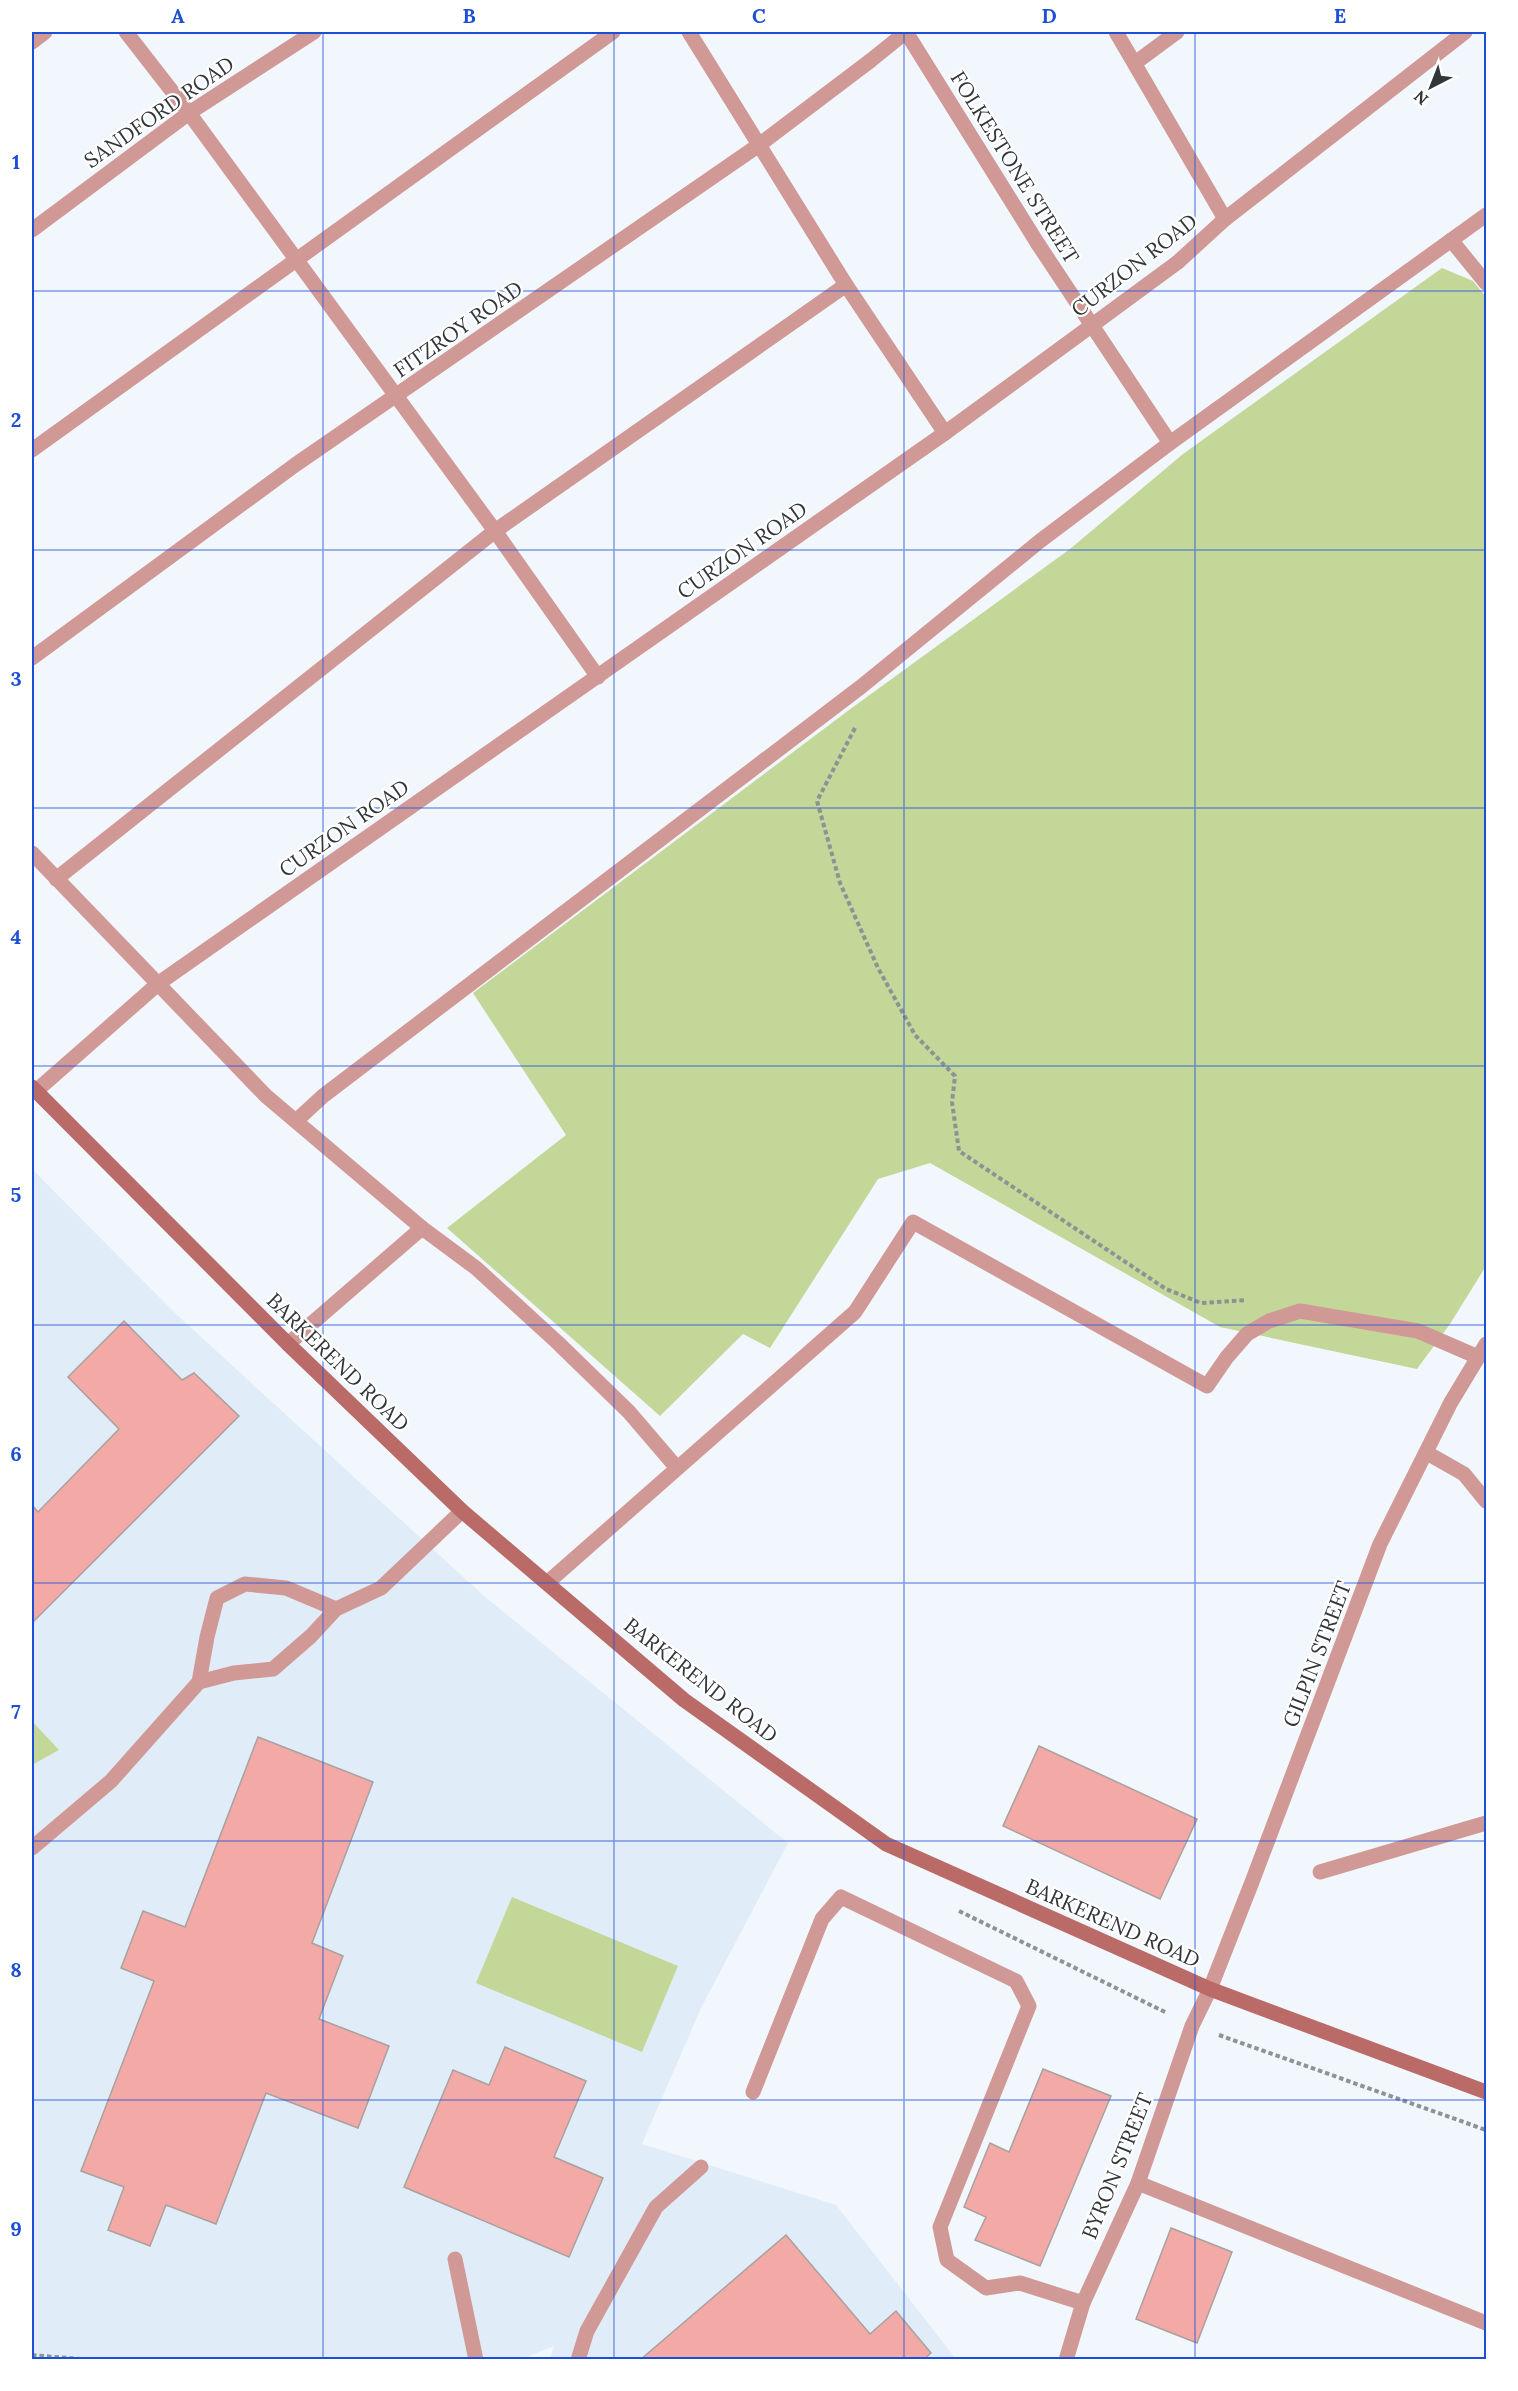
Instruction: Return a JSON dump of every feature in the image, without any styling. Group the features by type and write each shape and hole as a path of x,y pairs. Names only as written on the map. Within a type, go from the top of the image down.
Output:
{"main road":[{"name":"BARKEREND ROAD","path":"34,1089 288,1344 462,1511 684,1700 886,1844 1210,1989 1486,2092"}],"street":[{"path":"32,42 45,32"},
{"path":"126,32 189,113 495,531 598,677"},
{"name":"SANDFORD ROAD","path":"32,230 189,113 314,32"},
{"path":"32,450 294,259 613,32"},
{"path":"689,32 846,285 945,432"},
{"name":"FITZROY ROAD","path":"32,658 295,465 759,145 906,32"},
{"name":"FOLKESTONE STREET","path":"906,32 1038,244 1170,443"},
{"path":"1116,32 1225,219"},
{"path":"1135,63 1177,32"},
{"name":"CURZON ROAD","path":"34,1089 159,983 945,432 1178,262 1225,219 1465,32"},
{"path":"297,1120 323,1096 862,686 1040,541 1170,443 1486,215"},
{"path":"1451,240 1486,283"},
{"path":"56,879 495,531 846,285"},
{"path":"32,853 266,1096 422,1228 476,1268 629,1412 677,1468"},
{"path":"547,1583 855,1312 913,1222 1207,1386 1227,1357 1247,1334 1269,1321 1300,1311 1418,1331 1482,1350"},
{"path":"288,1344 422,1228"},
{"name":"GILPIN STREET","path":"1210,1989 1380,1544 1451,1402 1482,1350"},
{"path":"1427,1454 1464,1473 1486,1501"},
{"path":"199,1682 234,1673 273,1669 311,1636 336,1609 381,1588 462,1511"},
{"path":"32,1848 111,1781 199,1682 217,1598 245,1584 286,1588 336,1609"},
{"path":"1320,1872 1486,1822"},
{"path":"753,2092 822,1919 841,1897 1016,1981 1029,2006 940,2227 947,2260 986,2288 1020,2283 1083,2302"},
{"name":"BYRON STREET","path":"1066,2360 1083,2302 1138,2183 1192,2026 1210,1989"},
{"path":"578,2360 587,2331 656,2207 701,2168"},
{"path":"1138,2183 1486,2323"},
{"path":"454,2259 476,2360"}],"path":[{"path":"862,686 868,703 817,801 840,884 878,968 915,1035 955,1076 952,1102 959,1151 1166,1289 1201,1303 1255,1299"},
{"path":"32,2355 92,2360"}],"shaded area":[{"path":"32,1169 176,1314 484,1596 788,1843 701,2008 642,2144 836,2205 956,2359 550,2359 554,2346 519,2360 32,2359 32,1765 59,1750 32,1721"}],"green space":[{"path":"1442,268 1473,281 1486,297 1486,1266 1450,1324 1417,1369 1220,1327 930,1163 878,1179 770,1348 743,1334 660,1416 447,1228 566,1135 473,993 849,710 1070,549 1183,454"},
{"path":"32,1721 59,1750 32,1765"},
{"path":"512,1897 678,1966 642,2052 476,1983"}],"building":[{"path":"124,1321 182,1380 194,1373 239,1416 32,1623 32,1505 38,1512 119,1429 68,1377"},
{"path":"258,1737 373,1782 312,1943 343,1956 319,2019 389,2046 358,2128 266,2093 216,2224 166,2205 150,2246 108,2230 124,2187 81,2171 154,1981 121,1968 143,1911 185,1927"},
{"path":"1039,1746 1197,1819 1160,1899 1003,1826"},
{"path":"505,2047 586,2081 554,2157 603,2178 569,2257 404,2187 453,2070 489,2085"},
{"path":"1043,2069 1111,2096 1040,2266 975,2240 986,2217 964,2207 990,2143 1009,2152"},
{"path":"1171,2228 1232,2252 1197,2343 1136,2319"},
{"path":"786,2235 870,2334 896,2311 931,2353 923,2360 640,2360"}]}
